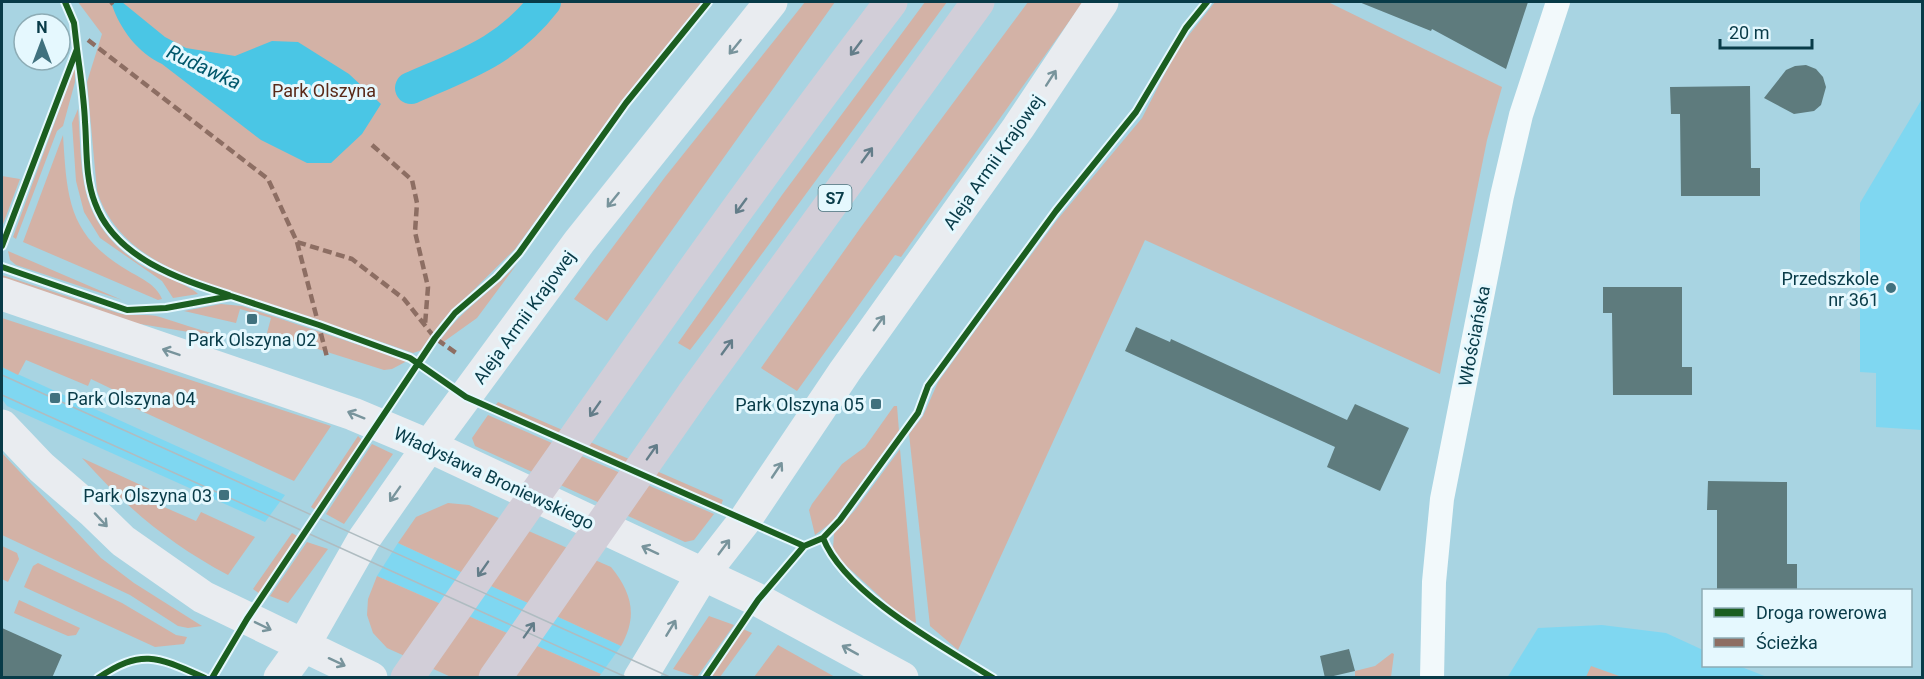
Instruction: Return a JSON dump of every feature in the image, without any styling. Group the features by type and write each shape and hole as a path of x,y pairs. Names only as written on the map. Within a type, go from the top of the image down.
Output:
{"highway":[{"path":"407,678 629,362 825,89 891,2"},
{"name":"S7","path":"495,678 693,394 978,2"}],"main road":[{"name":"Aleja Armii Krajowej","path":"280,678 303,646 355,554 429,446 579,242 771,2"},
{"name":"Aleja Armii Krajowej","path":"640,678 703,574 745,519 845,371 1018,128 1102,2"},
{"name":"Władysława Broniewskiego","path":"2,294 353,414 429,446 758,600 902,678"},
{"path":"2,426 41,467 123,541 203,597 371,678"}],"street":[{"name":"Włościańska","path":"1432,678 1434,582 1442,499 1518,126 1558,2"}],"shaded area":[{"name":"Przedszkole nr 361","path":"1922,99 1922,430 1876,427 1876,373 1860,372 1860,203"},
{"path":"2,367 285,495 265,522 7,406 2,399"},
{"path":"398,543 621,646 601,674 377,576"},
{"path":"1602,625 1666,633 1702,650 1702,667 1742,667 1767,677 1507,678 1538,628"}],"green space":[{"name":"Park Olszyna","path":"78,2 705,2 569,175 515,249 442,321 422,350 413,353 198,280 147,255 126,238 109,217 97,191 87,82 102,34"},
{"path":"805,2 835,2 607,321 574,299 665,177"},
{"path":"925,2 947,2 690,350 678,343 782,195"},
{"path":"1028,2 1083,2 901,257 895,255 797,391 761,368 861,227"},
{"path":"1215,2 1328,2 1502,87 1487,140 1440,374 1145,240 958,650 930,626 909,434 923,416 938,382 988,313 1057,220 1142,118 1177,50"},
{"path":"75,67 75,82 63,126 57,131 16,239 13,237"},
{"path":"78,109 83,178 87,197 94,215 105,232 120,249 141,265 198,294 173,298 162,281 100,238 84,212 76,181 72,123"},
{"path":"63,135 69,196 82,229 107,257 152,285 162,299 158,300 23,242"},
{"path":"2,176 20,179 2,227"},
{"path":"8,251 122,300 16,265 10,260"},
{"path":"517,264 477,318 442,343 441,339 458,318"},
{"path":"2,275 118,313 160,317 219,335 219,337 128,322 2,283"},
{"path":"221,304 242,306 407,361 392,369 384,370 267,333 271,318 240,309 236,323 184,311"},
{"path":"2,318 331,426 294,481 113,398 116,391 91,379 88,386 26,360 18,375 2,367"},
{"path":"498,402 723,500 721,505 495,406"},
{"path":"894,406 897,406 899,431 832,522 815,535 809,510 812,504 842,464 865,447"},
{"path":"488,415 714,514 694,540 685,542 475,446 472,438"},
{"path":"358,436 363,441 317,511 311,507"},
{"path":"372,444 393,454 344,524 326,514"},
{"path":"900,449 916,623 901,616 840,560 833,549 834,533 855,510"},
{"path":"2,453 101,558 134,583 202,626 188,628 178,626 130,595 2,535"},
{"path":"82,458 169,498 164,507 196,521 201,512 255,537 228,575 186,550 149,523 115,493"},
{"path":"448,503 469,505 611,567 624,586 630,605 630,625 621,646 398,543 416,517"},
{"path":"292,533 299,537 260,594 253,589"},
{"path":"307,542 328,549 288,603 270,596"},
{"path":"2,546 17,553 19,559 8,582 2,579"},
{"path":"38,563 122,603 176,635 187,637 184,644 155,647 24,587 33,566"},
{"path":"377,576 601,674 598,678 451,677 387,648 373,633 367,615 368,599"},
{"path":"19,600 80,628 76,635 68,636 14,613"},
{"path":"709,616 734,625 697,677 673,669"},
{"path":"743,629 752,633 720,677 710,677"},
{"path":"778,645 835,677 754,677"},
{"path":"1392,653 1394,654 1391,677 1355,677 1355,671 1375,666"},
{"path":"1591,666 1622,677 1586,677"}],"water":[{"name":"Rudawka","path":"122,2 165,37 186,48 235,56 272,41 298,42 349,74 381,104 362,134 331,163 307,163 261,140 162,64 145,54 120,23 112,5"}],"building":[{"path":"1359,2 1528,2 1506,69 1432,29 1431,31"},
{"path":"1806,65 1816,69 1823,77 1826,87 1821,105 1814,111 1794,114 1764,98 1786,70"},
{"path":"1750,86 1751,168 1760,168 1760,196 1681,196 1680,114 1671,114 1670,87"},
{"path":"1603,287 1682,287 1682,367 1692,367 1692,395 1613,395 1612,313 1603,313"},
{"path":"1136,327 1170,342 1171,339 1347,420 1355,404 1409,428 1380,491 1327,467 1335,447 1125,351"},
{"path":"1708,481 1787,482 1787,564 1797,564 1797,589 1717,589 1717,510 1707,510"},
{"path":"2,628 62,655 52,678 2,678"},
{"path":"1349,649 1355,671 1325,678 1320,656"}],"waterway":[{"path":"411,88 468,63 500,44 516,33 545,2"}],"tram line":[{"path":"2,375 672,678"},
{"path":"2,395 628,678"}],"marked path":[{"path":"88,40 268,179 297,242 352,259 404,299 435,338 456,353"},
{"path":"372,145 412,180 417,203 415,232 428,287 425,325"},
{"path":"297,242 327,357"}],"cycle path":[{"path":"2,246 77,49 74,23 65,2"},
{"path":"212,678 247,619 435,338 455,313 497,277 519,253 626,103 708,2"},
{"path":"705,678 758,600 804,546 823,538 840,520 918,413 928,386 1056,211 1136,112 1186,28 1207,2"},
{"path":"77,49 90,183 95,203 104,222 117,238 151,264 190,282 229,295"},
{"path":"2,267 127,310 166,308 231,296 319,325 410,358 466,397 804,546"},
{"path":"823,538 835,559 873,598 897,617 993,678"},
{"path":"98,678 127,662 139,659 162,661 205,678"}],"place":[{"name":"Przedszkole nr 361","path":"1891,288"},
{"name":"Park Olszyna 02","path":"252,319"},
{"name":"Park Olszyna 04","path":"55,398"},
{"name":"Park Olszyna 05","path":"876,404"},
{"name":"Park Olszyna 03","path":"224,495"}]}
